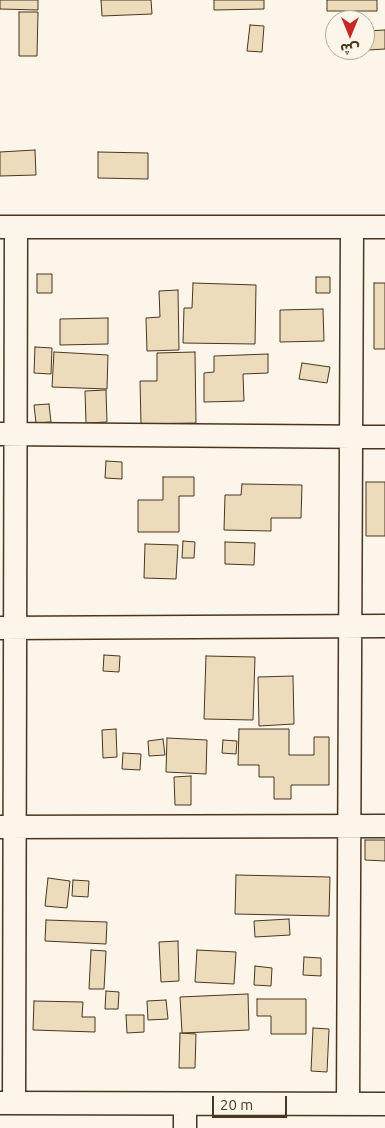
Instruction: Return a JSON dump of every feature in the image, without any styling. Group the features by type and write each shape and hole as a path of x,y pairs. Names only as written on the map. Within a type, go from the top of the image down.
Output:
{"street":[{"path":"385,227 8,227 7,827 7,1103 385,1104"},
{"path":"348,1104 352,227"},
{"path":"8,434 385,437"},
{"path":"8,628 385,626"},
{"path":"7,827 385,826"},
{"path":"185,1128 186,1104"}],"building":[{"path":"0,0 38,0 38,10 0,9"},
{"path":"101,0 151,0 152,14 102,16"},
{"path":"214,0 264,0 264,9 214,10"},
{"path":"327,0 377,0 377,11 327,10"},
{"path":"19,12 38,12 37,56 19,56"},
{"path":"250,25 264,26 262,52 247,51"},
{"path":"385,30 385,49 375,50 375,31"},
{"path":"35,150 36,175 0,176 0,152"},
{"path":"98,152 148,153 148,179 98,178"},
{"path":"37,274 52,274 52,293 37,293"},
{"path":"316,277 330,277 330,293 316,293"},
{"path":"193,283 256,285 255,344 183,343 184,308 192,308"},
{"path":"374,283 385,283 385,349 374,349"},
{"path":"178,290 179,350 147,351 146,318 160,317 159,291"},
{"path":"323,309 324,341 280,342 280,310"},
{"path":"108,318 108,344 60,345 60,319"},
{"path":"35,347 52,348 51,374 34,373"},
{"path":"54,352 108,355 107,389 52,387"},
{"path":"195,352 196,423 141,424 140,381 157,381 157,353"},
{"path":"268,354 268,373 243,374 244,401 204,402 204,373 214,372 214,356"},
{"path":"302,363 330,367 327,383 299,379"},
{"path":"106,390 107,422 86,423 85,391"},
{"path":"49,404 51,422 36,423 34,405"},
{"path":"106,461 122,462 122,479 105,478"},
{"path":"163,477 194,477 194,496 179,496 179,532 138,532 138,500 163,500"},
{"path":"366,482 385,482 385,536 366,536"},
{"path":"242,484 302,485 301,518 271,518 271,531 224,530 225,495 241,495"},
{"path":"183,541 195,542 194,558 182,558"},
{"path":"225,542 255,543 254,565 225,564"},
{"path":"145,544 178,545 176,579 144,578"},
{"path":"104,655 120,656 119,672 103,671"},
{"path":"206,656 255,657 253,720 204,719"},
{"path":"293,676 294,724 259,726 258,677"},
{"path":"116,729 117,757 103,758 102,730"},
{"path":"239,729 289,729 289,755 314,755 314,737 329,737 329,785 291,785 291,799 274,799 274,777 259,777 259,765 238,765"},
{"path":"167,738 207,740 206,774 166,772"},
{"path":"163,739 165,755 149,756 148,741"},
{"path":"223,740 237,741 236,754 222,753"},
{"path":"123,753 141,754 140,770 122,769"},
{"path":"191,776 191,805 175,805 174,777"},
{"path":"365,840 385,840 385,861 365,860"},
{"path":"236,875 330,877 329,916 235,914"},
{"path":"48,878 70,881 67,908 45,906"},
{"path":"73,880 89,881 88,897 72,896"},
{"path":"289,919 290,935 255,937 254,921"},
{"path":"46,920 107,922 106,944 45,941"},
{"path":"178,941 179,981 161,982 159,942"},
{"path":"91,950 106,951 104,989 89,989"},
{"path":"197,950 236,952 234,984 195,982"},
{"path":"304,957 321,958 321,976 303,975"},
{"path":"255,966 272,968 271,986 254,985"},
{"path":"106,991 119,992 118,1009 105,1009"},
{"path":"248,994 249,1030 182,1033 180,997"},
{"path":"257,999 306,999 306,1034 271,1034 271,1016 257,1016"},
{"path":"166,1000 168,1019 148,1020 147,1001"},
{"path":"34,1001 83,1002 82,1017 95,1017 95,1032 33,1030"},
{"path":"126,1015 144,1015 144,1032 127,1033"},
{"path":"313,1028 329,1029 327,1072 311,1071"},
{"path":"180,1033 196,1034 195,1068 179,1068"}]}
